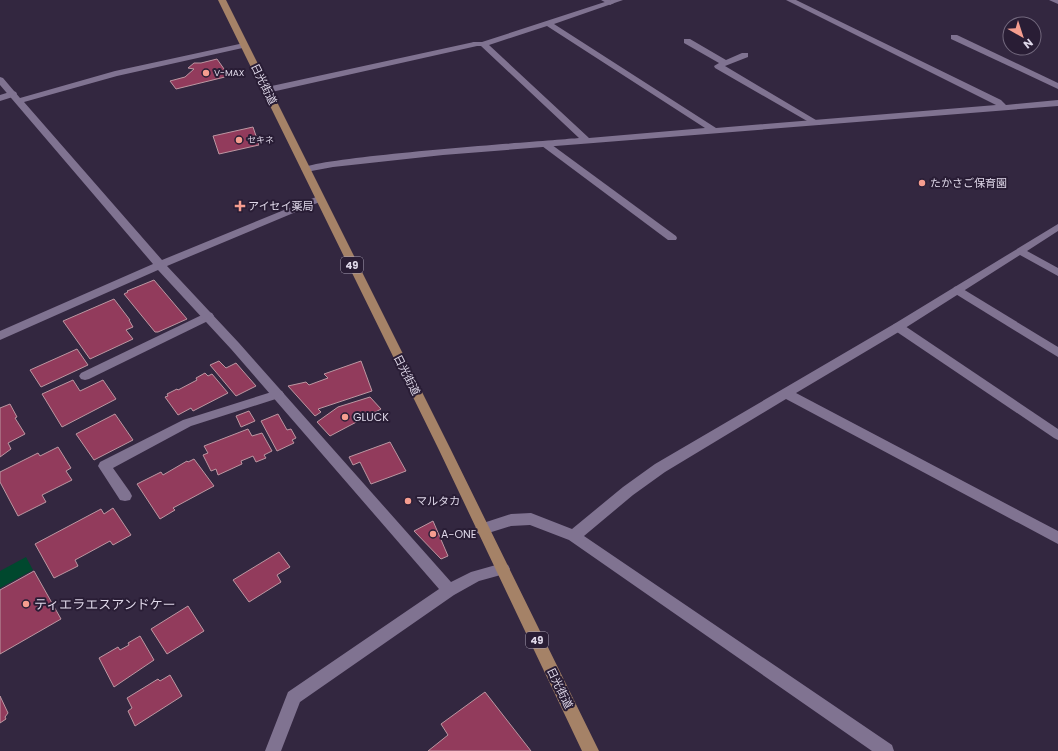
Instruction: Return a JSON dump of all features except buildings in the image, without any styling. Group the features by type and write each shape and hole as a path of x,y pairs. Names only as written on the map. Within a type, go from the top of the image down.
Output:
{"main road":[{"name":"日光街道","path":"222,0 445,450 591,751"}],"street":[{"path":"267,90 478,44 549,24 608,2 619,0"},
{"path":"790,0 998,102 1003,107"},
{"path":"1053,0 1058,2"},
{"path":"549,24 715,131"},
{"path":"954,37 1058,86"},
{"path":"687,41 725,63"},
{"path":"478,44 587,141"},
{"path":"0,98 16,98 244,45"},
{"path":"745,55 718,66 817,123"},
{"path":"0,80 160,266 208,316 278,394 449,590"},
{"path":"306,169 333,164 392,157 1058,103"},
{"path":"545,144 672,238"},
{"path":"0,336 319,198"},
{"path":"574,536 628,491 660,468 898,327 1058,227"},
{"path":"1020,251 1058,273"},
{"path":"958,290 1058,353"},
{"path":"85,376 208,316"},
{"path":"898,327 1058,435"},
{"path":"125,496 105,466 187,423 278,394"},
{"path":"786,394 1058,538"},
{"path":"482,529 511,520 531,520 574,536 886,751"},
{"path":"273,751 294,697 449,590 476,576 503,569"}],"green space":[{"path":"26,557 33,570 0,588 0,571"}],"place":[{"name":"V-MAX","path":"206,73"},
{"name":"セキネ","path":"239,140"},
{"name":"たかさご保育園","path":"922,183"},
{"name":"アイセイ薬局","path":"240,206"},
{"name":"GLUCK","path":"345,417"},
{"name":"マルタカ","path":"408,501"},
{"name":"A-ONE","path":"433,534"},
{"name":"ティエラエスアンドケー","path":"26,604"}]}
